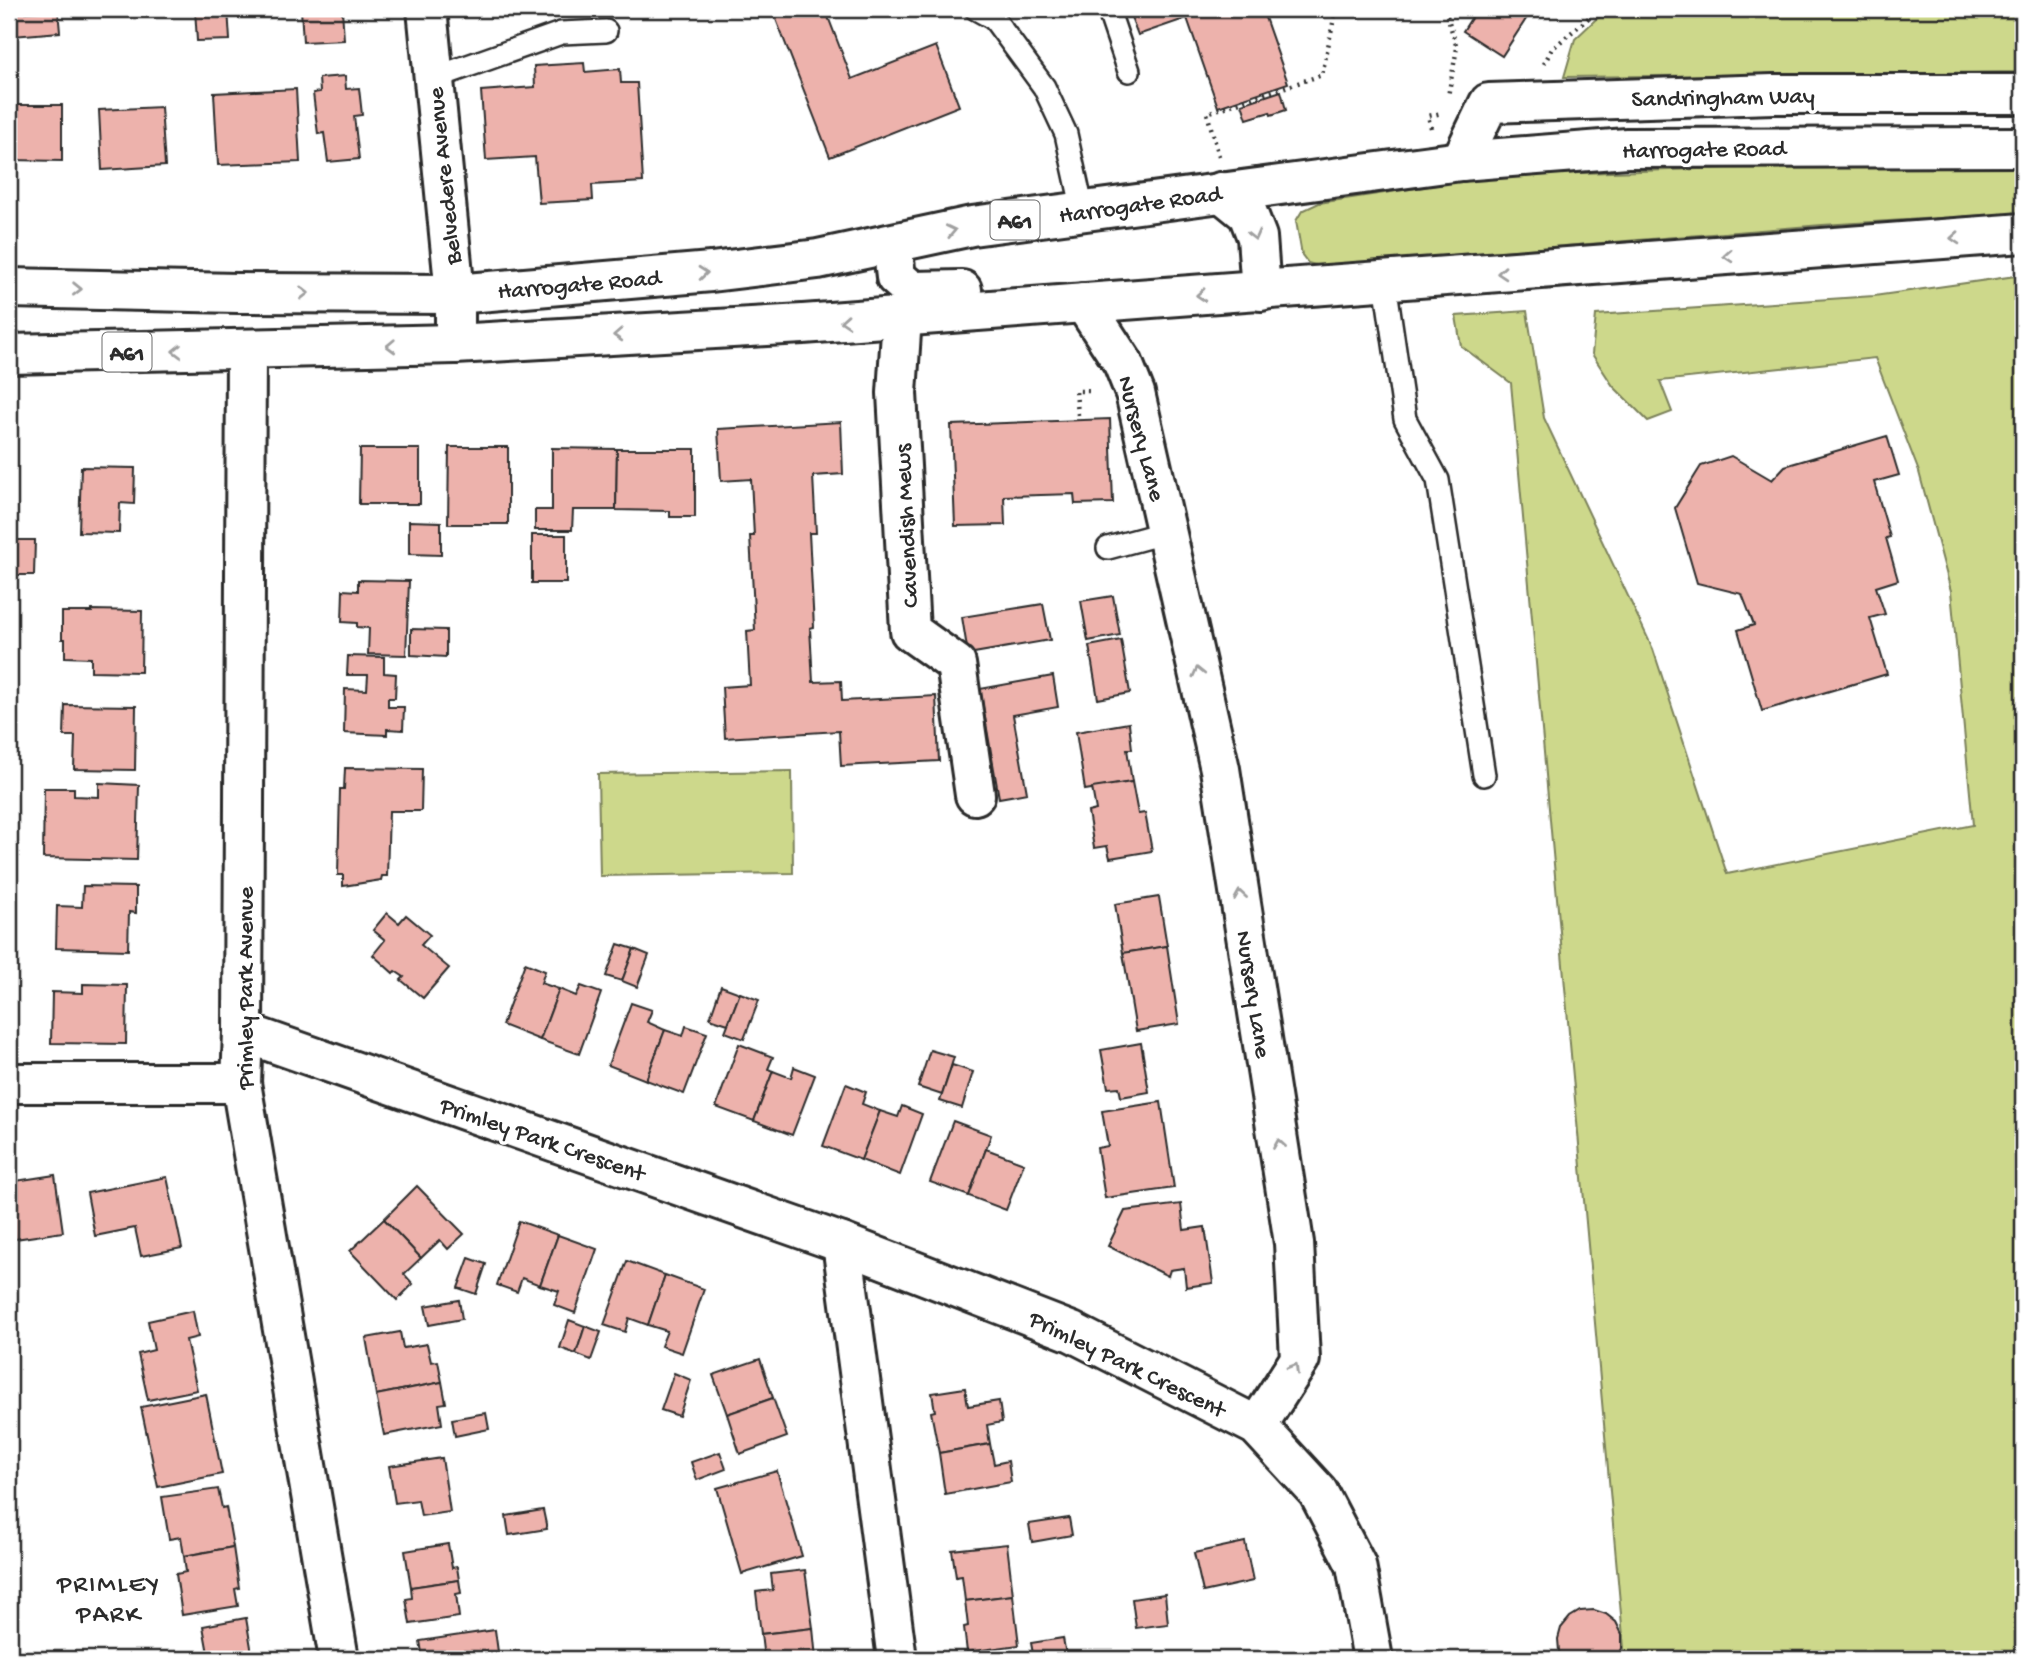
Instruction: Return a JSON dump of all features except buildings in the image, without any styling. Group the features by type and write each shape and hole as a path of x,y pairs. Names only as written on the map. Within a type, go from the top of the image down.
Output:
{"main road":[{"name":"Belvedere Avenue","path":"427,9 455,293 455,344"},
{"name":"Sandringham Way","path":"1461,161 1489,103 1773,94 2023,94"},
{"name":"Harrogate Road","path":"9,288 237,293 455,293 710,272 818,259 972,226 1461,161 1628,148 2023,147"},
{"path":"1221,192 1248,214 1257,237 1261,291"},
{"name":"A61","path":"9,354 455,344 902,317 2023,233"},
{"path":"892,244 896,277 912,291 990,290 1027,308"},
{"name":"Nursery Lane","path":"1084,303 1124,363 1135,393 1220,768 1294,1243 1300,1359 1257,1426"},
{"name":"Cavendish Mews","path":"902,317 897,393 910,631 956,664 975,795"},
{"name":"Primley Park Avenue","path":"246,350 241,1083 339,1659"},
{"name":"Primley Park Crescent","path":"243,1032 842,1243 1072,1332 1257,1426"},
{"path":"9,1083 241,1083"},
{"path":"842,1243 897,1659"},
{"path":"1257,1426 1318,1492 1356,1564 1373,1659"}],"lane":[{"path":"976,9 994,19 1044,87 1066,134 1083,211"},
{"path":"1108,9 1129,71"},
{"path":"434,78 561,33 606,31"},
{"path":"1385,282 1405,419 1438,480 1484,775"},
{"path":"1108,548 1167,532"}],"path":[{"path":"1217,144 1207,113 1322,75 1335,9"},
{"path":"1445,9 1457,48 1447,100"},
{"path":"1524,102 1552,49 1599,9"}],"green space":[{"path":"1615,9 2023,9 2023,72 1564,77 1575,39 1596,19"},
{"path":"1786,166 2023,168 2023,213 1822,225 1319,266 1308,263 1302,255 1296,221 1302,211 1319,203 1495,176"},
{"path":"2023,275 2023,1659 1625,1659 1511,383 1461,346 1456,316 1527,311 1544,418 1653,649 1727,874 1973,825 1951,591 1919,472 1875,358 1660,381 1672,412 1648,421 1613,386 1592,354 1596,315 1874,296"},
{"path":"792,771 793,873 600,876 598,774"}],"district":[{"name":"PRIMLEY PARK","path":"109,1597"}]}
